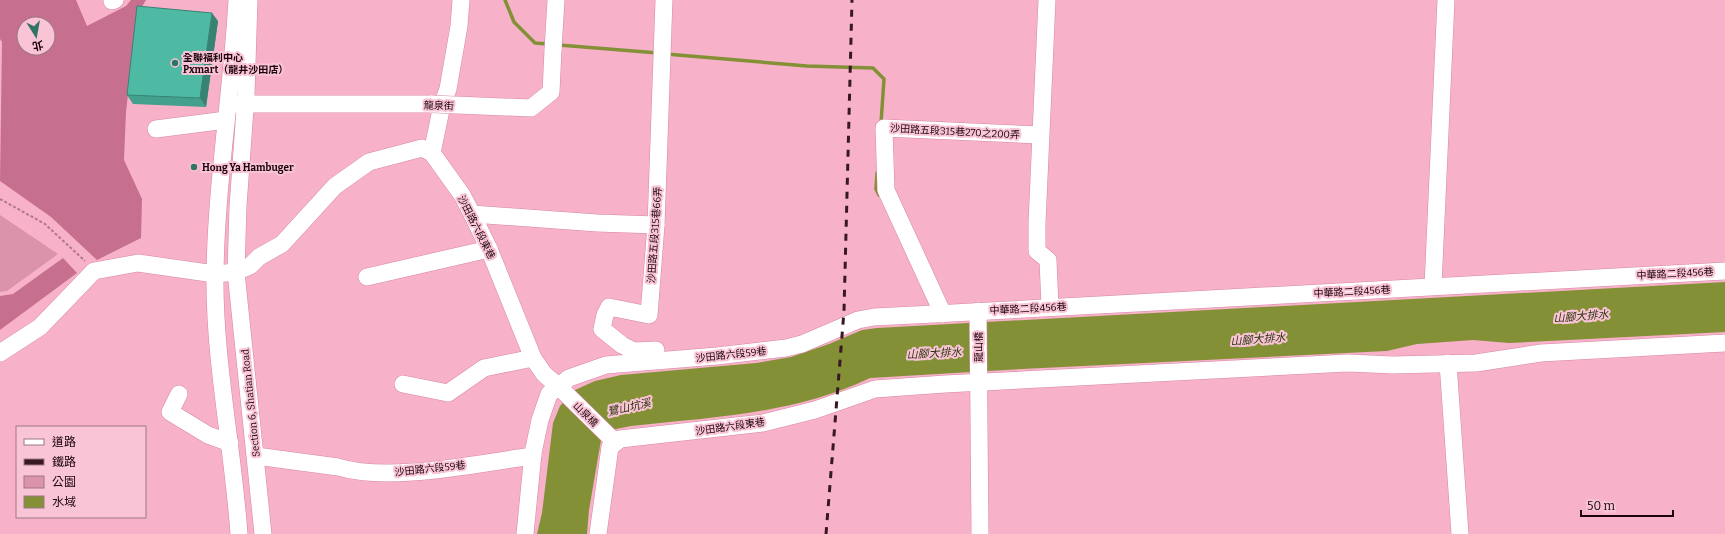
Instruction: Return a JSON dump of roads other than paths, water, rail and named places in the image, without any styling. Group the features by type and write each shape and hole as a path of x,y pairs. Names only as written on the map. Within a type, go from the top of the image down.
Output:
{"street":[{"path":"237,0 220,178 215,302 220,361 236,484 238,534"},
{"name":"Section 6, Shatian Road","path":"249,0 246,104 238,206 236,272 263,534"},
{"path":"0,354 40,327 94,271 138,264 215,274 236,272 250,266 258,257 282,244 335,186 369,162 422,148 432,153 442,105 448,89 459,26 460,0"},
{"name":"龍泉街","path":"156,129 227,112 246,104 432,104 531,108 551,92 556,0"},
{"name":"沙田路五段315巷66弄","path":"664,0 656,225 649,315 609,307 605,315 602,329 634,351 675,350 682,359"},
{"path":"1047,0 1040,135 1037,251 1048,260 1050,307"},
{"path":"1433,286 1446,0"},
{"name":"沙田路五段315巷270之200弄","path":"943,314 886,190 884,128 1040,135"},
{"name":"沙田路六段東巷","path":"432,153 462,196 472,214 489,249 533,358 544,374 558,386"},
{"path":"472,214 597,223 656,225"},
{"path":"367,278 489,249"},
{"name":"中華路二段456巷","path":"978,311 1725,271"},
{"name":"沙田路六段59巷","path":"525,534 533,456 541,417 549,394 570,378 606,365 786,348 802,344 858,320 874,317 978,311"},
{"name":"龍山橋","path":"978,311 980,534"},
{"name":"沙田路六段東巷","path":"615,442 627,438 763,423 773,419 816,410 875,389 1348,363 1393,365 1476,363 1541,353 1725,343"},
{"path":"403,384 448,393 484,368 533,358"},
{"path":"1448,364 1460,534"},
{"name":"山泉橋","path":"558,386 615,442"},
{"path":"179,394 170,412 208,435 230,443"},
{"path":"598,534 610,447 615,442"},
{"name":"沙田路六段59巷","path":"256,456 338,467 350,471 382,473 417,471 533,456"}],"water":[{"path":"1725,282 1725,332 1509,343 1473,340 1417,344 1387,351 870,378 841,390 783,407 723,416 631,426 611,430 601,440 589,510 587,534 537,534 542,513 553,423 560,406 575,390 595,381 621,375 756,363 791,357 829,344 862,330 877,328"}],"waterway":[{"path":"505,0 514,22 535,43 548,44"},
{"path":"559,45 658,53"},
{"path":"666,54 807,66 873,68 884,79 881,123"},
{"path":"877,173 876,189 879,195"}],"railway":[{"path":"826,534 844,311 852,0"}],"place":[{"name":"全聯福利中心 Pxmart（龍井沙田店）","path":"175,63"},
{"name":"Hong Ya Hambuger","path":"194,167"}],"water label":[{"name":"山腳大排水","path":"1581,316"},
{"name":"山腳大排水","path":"1258,339"},
{"name":"山腳大排水","path":"934,353"},
{"name":"鷺山坑溪","path":"629,407"}]}
